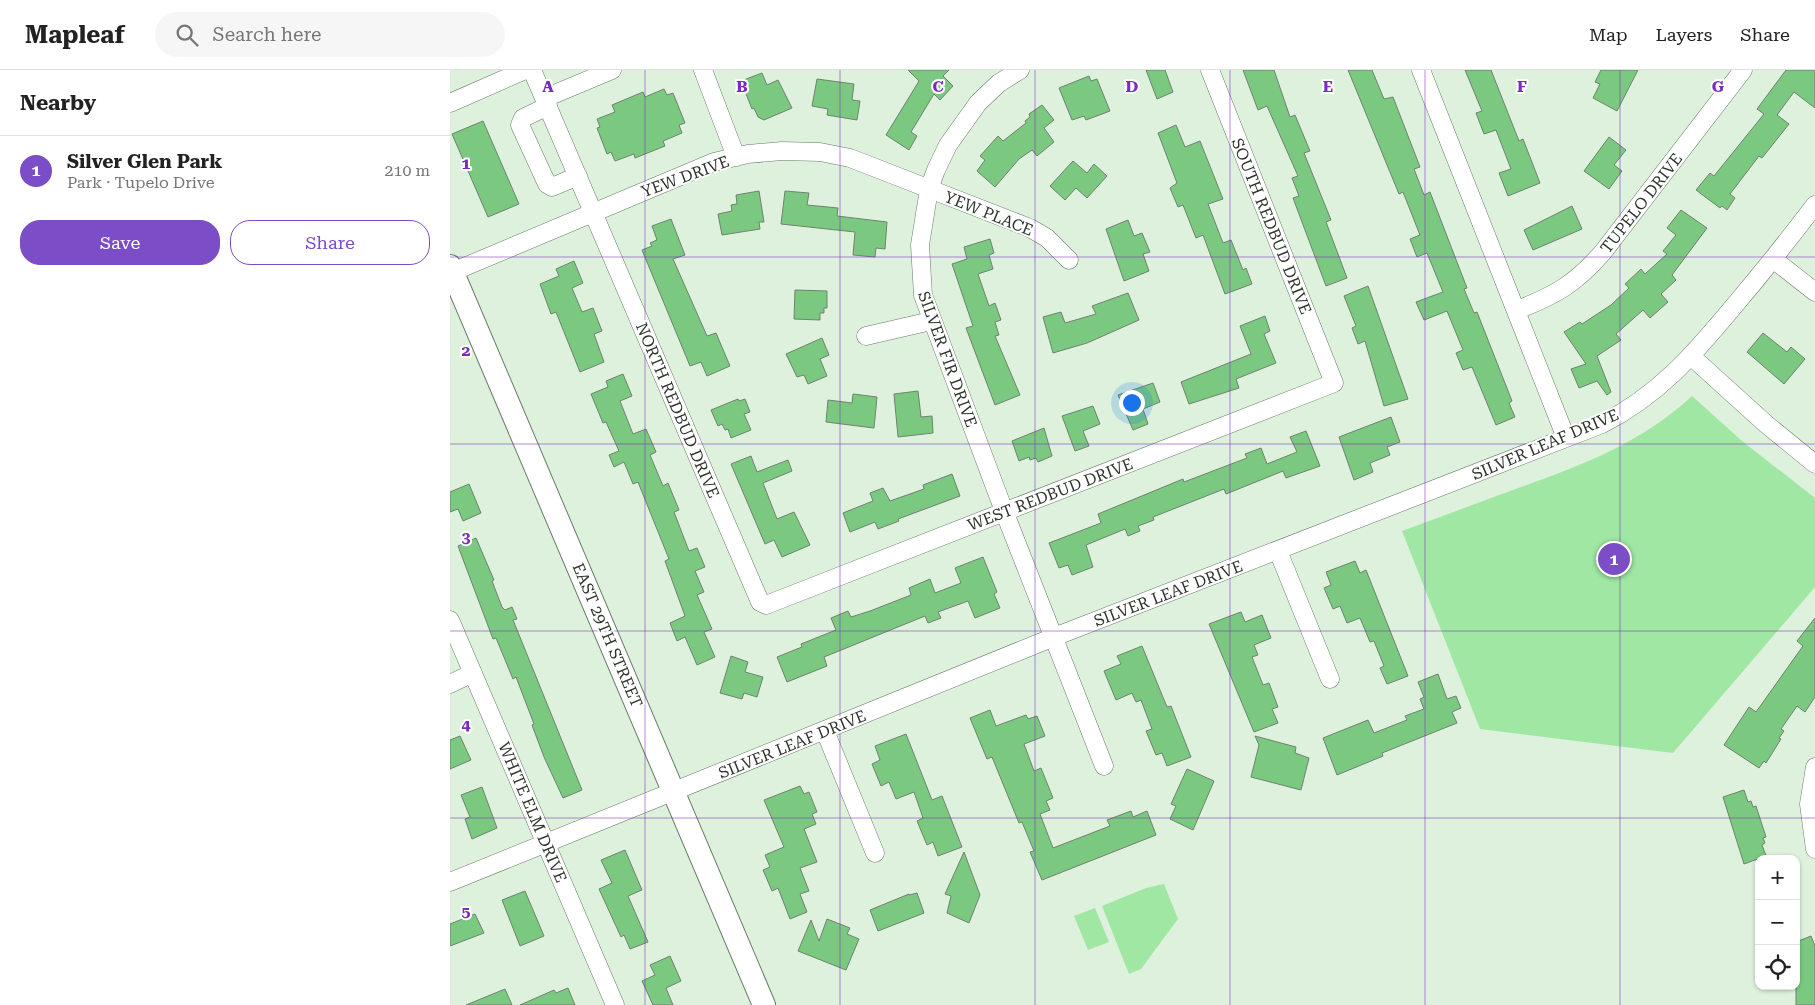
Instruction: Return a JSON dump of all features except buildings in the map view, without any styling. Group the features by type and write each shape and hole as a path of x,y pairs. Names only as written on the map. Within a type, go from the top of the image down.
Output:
{"main road":[{"name":"EAST 29TH STREET","path":"451,270 675,792 764,1005"}],"street":[{"path":"450,103 525,70"},
{"name":"NORTH REDBUD DRIVE","path":"532,70 760,602 766,605"},
{"path":"578,176 552,187 547,184 520,125 522,118 546,102 612,70"},
{"path":"703,70 736,157"},
{"name":"SILVER FIR DRIVE","path":"1020,70 999,83 968,114 948,145 929,189 920,245 922,295 1004,512 1104,766"},
{"name":"SOUTH REDBUD DRIVE","path":"1210,70 1334,382"},
{"path":"1421,70 1566,438"},
{"name":"TUPELO DRIVE","path":"1517,310 1564,289 1584,275 1743,70"},
{"name":"YEW DRIVE","path":"451,270 703,165 736,157 782,151 820,152 850,158 929,189"},
{"name":"YEW PLACE","path":"929,189 1030,228 1047,238 1069,260"},
{"name":"SILVER LEAF DRIVE","path":"450,882 1054,637 1566,438 1619,415 1658,388 1692,357 1773,259 1815,204"},
{"path":"1773,259 1815,292"},
{"path":"866,336 931,321"},
{"path":"1692,357 1766,424 1815,464"},
{"name":"WEST REDBUD DRIVE","path":"766,605 1334,382"},
{"path":"1278,551 1330,679"},
{"name":"WHITE ELM DRIVE","path":"450,620 547,842 615,1005"},
{"path":"450,684 473,673"},
{"path":"825,731 875,853"},
{"path":"1815,767 1809,804 1815,849"}],"green space":[{"path":"1692,396 1742,441 1815,498 1815,587 1673,753 1480,729 1402,531 1568,470 1590,460 1653,427"},
{"path":"1164,884 1178,919 1141,969 1129,974 1102,906 1146,888"},
{"path":"1095,908 1109,942 1088,950 1074,916"}],"place":[{"name":"Silver Glen Park","path":"1614,559"}]}
